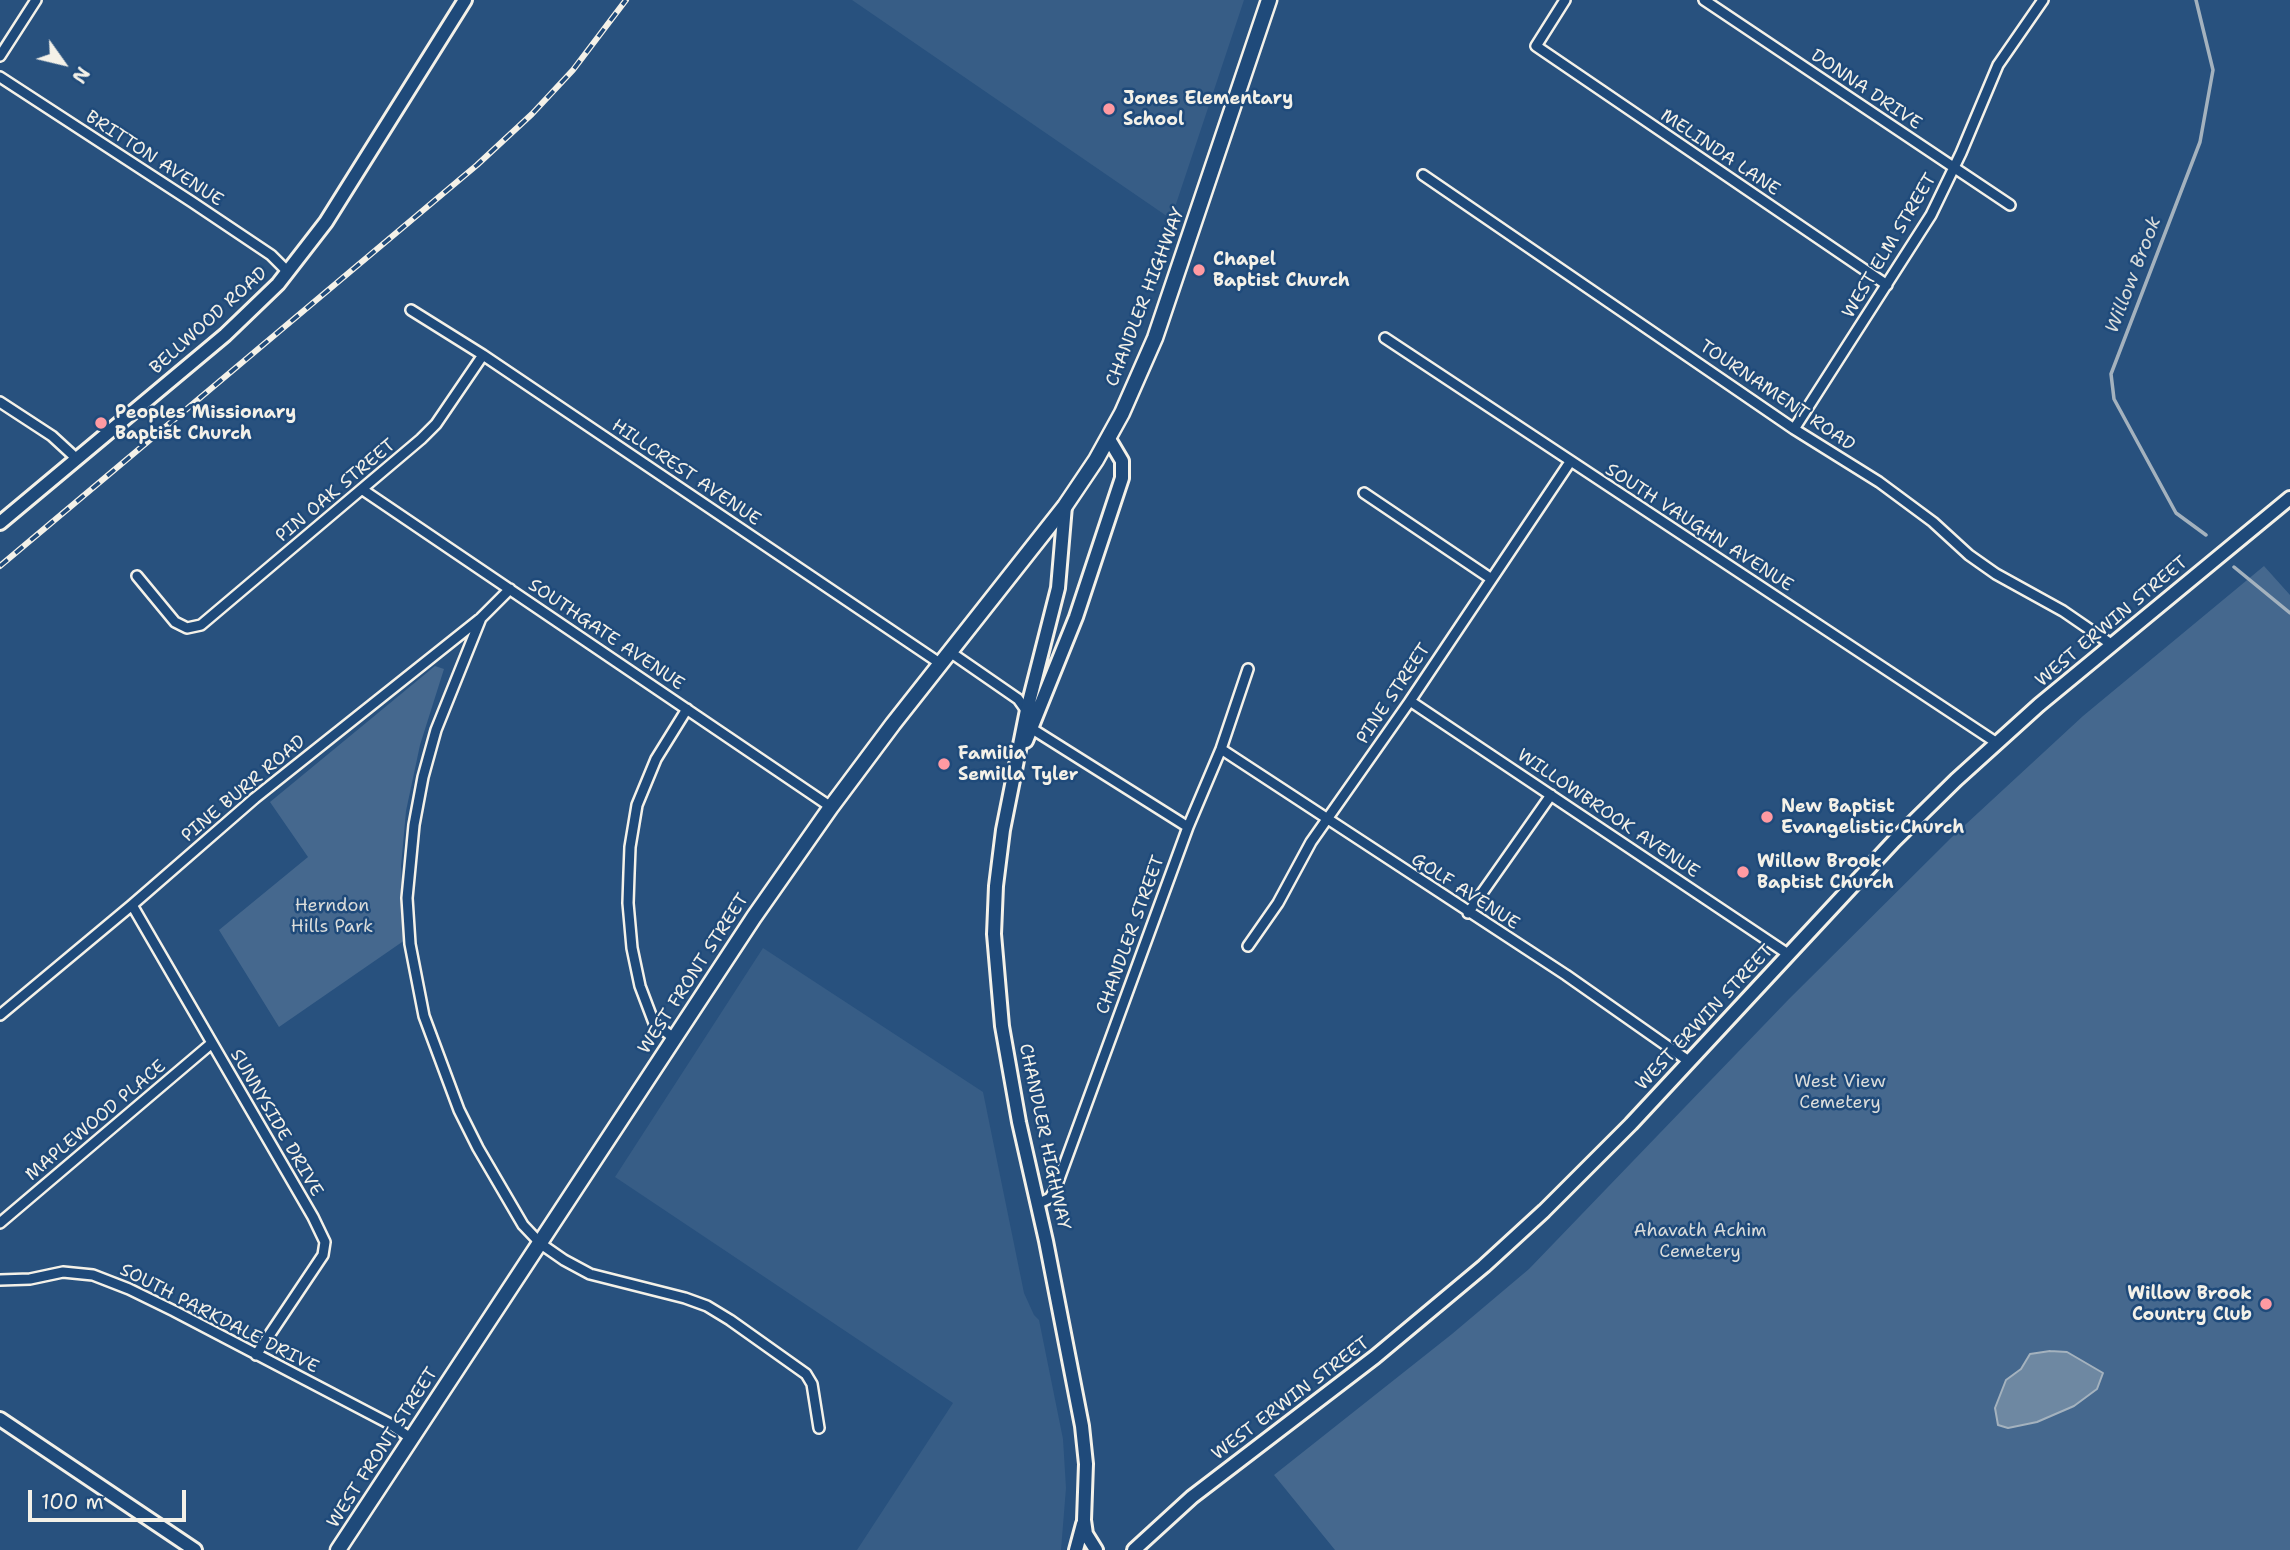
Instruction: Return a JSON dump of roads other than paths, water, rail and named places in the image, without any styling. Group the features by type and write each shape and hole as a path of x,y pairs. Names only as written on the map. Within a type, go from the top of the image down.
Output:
{"main road":[{"name":"CHANDLER HIGHWAY","path":"1109,439 1159,327 1269,0"},
{"name":"WEST FRONT STREET","path":"338,1550 754,917 831,807 1065,506 1109,439"}],"street":[{"path":"0,56 36,0"},
{"name":"BELLWOOD ROAD","path":"0,523 266,297 330,216 465,0"},
{"name":"MELINDA LANE","path":"1565,0 1536,46 1887,285"},
{"name":"DONNA DRIVE","path":"1704,0 2010,205"},
{"name":"WEST ELM STREET","path":"1794,429 1931,215 1954,169 1998,65 2043,0"},
{"name":"BRITTON AVENUE","path":"0,77 271,255 288,272"},
{"name":"TOURNAMENT ROAD","path":"1423,174 1794,429 1879,482 1933,522 1987,568 2063,611 2111,644"},
{"name":"HILLCREST AVENUE","path":"411,310 484,355 945,658 1018,699 1027,710"},
{"name":"SOUTH VAUGHN AVENUE","path":"1385,338 1997,743"},
{"name":"PIN OAK STREET","path":"137,576 174,622 187,628 201,625 363,490 436,424 484,355"},
{"path":"0,402 52,436 77,458"},
{"name":"CHANDLER HIGHWAY","path":"1096,1550 1086,1534 1086,1464 1082,1426 1002,1026 994,934 1003,830 1018,760 1028,726 1076,617 1122,478 1122,461 1109,439"},
{"name":"PINE STREET","path":"1248,946 1278,903 1326,820 1410,701 1570,462"},
{"name":"SOUTHGATE AVENUE","path":"363,490 831,807"},
{"path":"1364,493 1490,578"},
{"name":"WEST ERWIN STREET","path":"1134,1550 1192,1497 1375,1357 1474,1274 1570,1185 1690,1062 1902,833 1997,743 2111,644 2290,498"},
{"name":"CHANDLER HIGHWAY","path":"1028,726 1027,710 1058,588 1065,506"},
{"name":"PINE BURR ROAD","path":"0,1015 255,798 481,618 510,589"},
{"path":"481,618 436,730 423,777 414,825 407,898 413,965 424,1016 459,1110 523,1225 541,1244 590,1274 685,1297 730,1320 806,1374 812,1384 819,1428"},
{"name":"CHANDLER STREET","path":"1037,1204 1050,1198 1055,1190 1188,827 1221,749 1248,669"},
{"name":"WILLOWBROOK AVENUE","path":"1410,701 1788,954"},
{"path":"675,1039 654,1023 640,986 632,948 628,903 629,873 637,805 656,759 687,709"},
{"path":"1028,726 1188,827"},
{"name":"GOLF AVENUE","path":"1221,749 1566,975 1690,1062"},
{"path":"1468,913 1552,795"},
{"name":"SUNNYSIDE DRIVE","path":"132,905 325,1242 323,1255 256,1355"},
{"name":"MAPLEWOOD PLACE","path":"0,1223 212,1043"},
{"name":"SOUTH PARKDALE DRIVE","path":"0,1280 30,1279 63,1272 93,1275 129,1289 390,1424 412,1439"},
{"path":"0,1419 195,1550"},
{"name":"CHANDLER HIGHWAY","path":"1076,1550 1084,1520"}],"waterway":[{"name":"Willow Brook","path":"2196,0 2213,70 2200,142 2111,374 2114,399 2176,513 2206,535"},
{"name":"Willow Brook","path":"2234,567 2290,613"}],"railway":[{"path":"0,566 477,165 532,114 573,70 626,0"}],"place":[{"name":"Jones Elementary School","path":"1109,109"},
{"name":"Chapel Baptist Church","path":"1199,270"},
{"name":"Peoples Missionary Baptist Church","path":"101,423"},
{"name":"Familia Semilla Tyler","path":"944,764"},
{"name":"New Baptist Evangelistic Church","path":"1767,817"},
{"name":"Willow Brook Baptist Church","path":"1743,872"},
{"name":"Willow Brook Country Club","path":"2266,1304"}],"park label":[{"name":"Herndon Hills Park","path":"332,916"},
{"name":"West View Cemetery","path":"1840,1092"},
{"name":"Ahavath Achim Cemetery","path":"1700,1241"}]}
